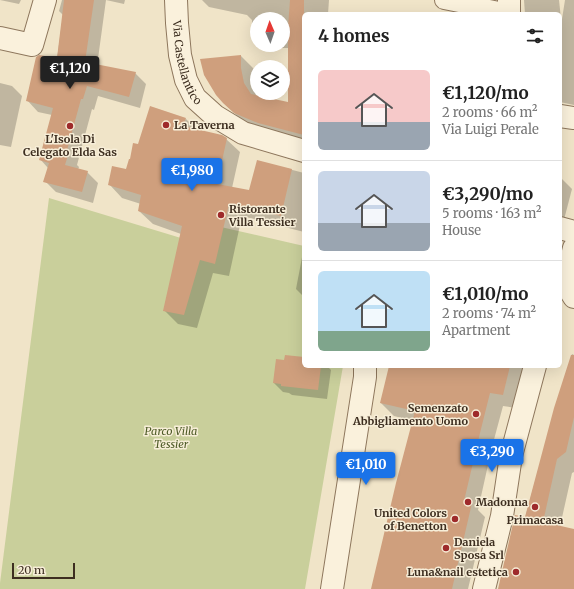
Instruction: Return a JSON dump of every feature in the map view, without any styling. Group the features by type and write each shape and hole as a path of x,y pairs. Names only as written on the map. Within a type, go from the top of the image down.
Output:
{"street":[{"path":"0,38 32,45 45,0"},
{"name":"Via Castellantico","path":"176,0 177,23 182,61 186,80 195,98 215,116 243,133 302,150"},
{"path":"444,0 499,11 509,8"},
{"path":"562,116 574,118"},
{"path":"562,229 574,232"},
{"path":"568,297 567,278 574,248"},
{"path":"484,589 502,516 511,456 534,368"},
{"path":"332,589 365,372"}],"green space":[{"name":"Parco Villa Tessier","path":"49,198 204,245 212,225 302,246 302,368 343,368 305,589 0,589"}],"building":[{"path":"64,0 94,0 85,62 136,72 129,97 87,86 83,99 81,99 66,154 68,155 65,165 88,171 82,192 43,182 49,163 39,160 53,108 26,101 36,57 39,55 57,58"},
{"path":"290,0 304,0 304,12 302,12 302,134 258,123 234,113 216,95 204,75 200,59 241,55 241,68 244,83 250,92 250,100 279,100 288,102 288,100 290,100 290,60 288,60 288,52 290,52"},
{"path":"150,106 186,118 183,126 222,135 227,138 217,184 249,190 257,160 292,169 281,216 229,204 215,264 200,260 184,315 163,311 182,226 138,211 141,195 108,185 112,166 126,169 130,159 133,143 138,144"},
{"path":"285,355 302,357 302,368 321,368 318,390 281,386 281,384 273,383 276,359 284,360"},
{"path":"571,355 574,355 574,417 566,452 557,459 543,522 574,529 574,589 498,589 515,515 525,517 554,408"},
{"path":"389,368 510,368 503,395 490,393 464,501 472,503 452,589 371,589 415,411 380,403"}],"place":[{"name":"La Taverna","path":"166,125"},
{"name":"L'Isola Di Celegato Elda Sas","path":"70,126"},
{"name":"Ristorante Villa Tessier","path":"221,215"},
{"name":"Semenzato Abbigliamento Uomo","path":"476,414"},
{"name":"Madonna","path":"468,502"},
{"name":"Primacasa","path":"535,507"},
{"name":"United Colors of Benetton","path":"455,519"},
{"name":"Daniela Sposa Srl","path":"446,548"},
{"name":"Luna&nail estetica","path":"516,572"}]}
